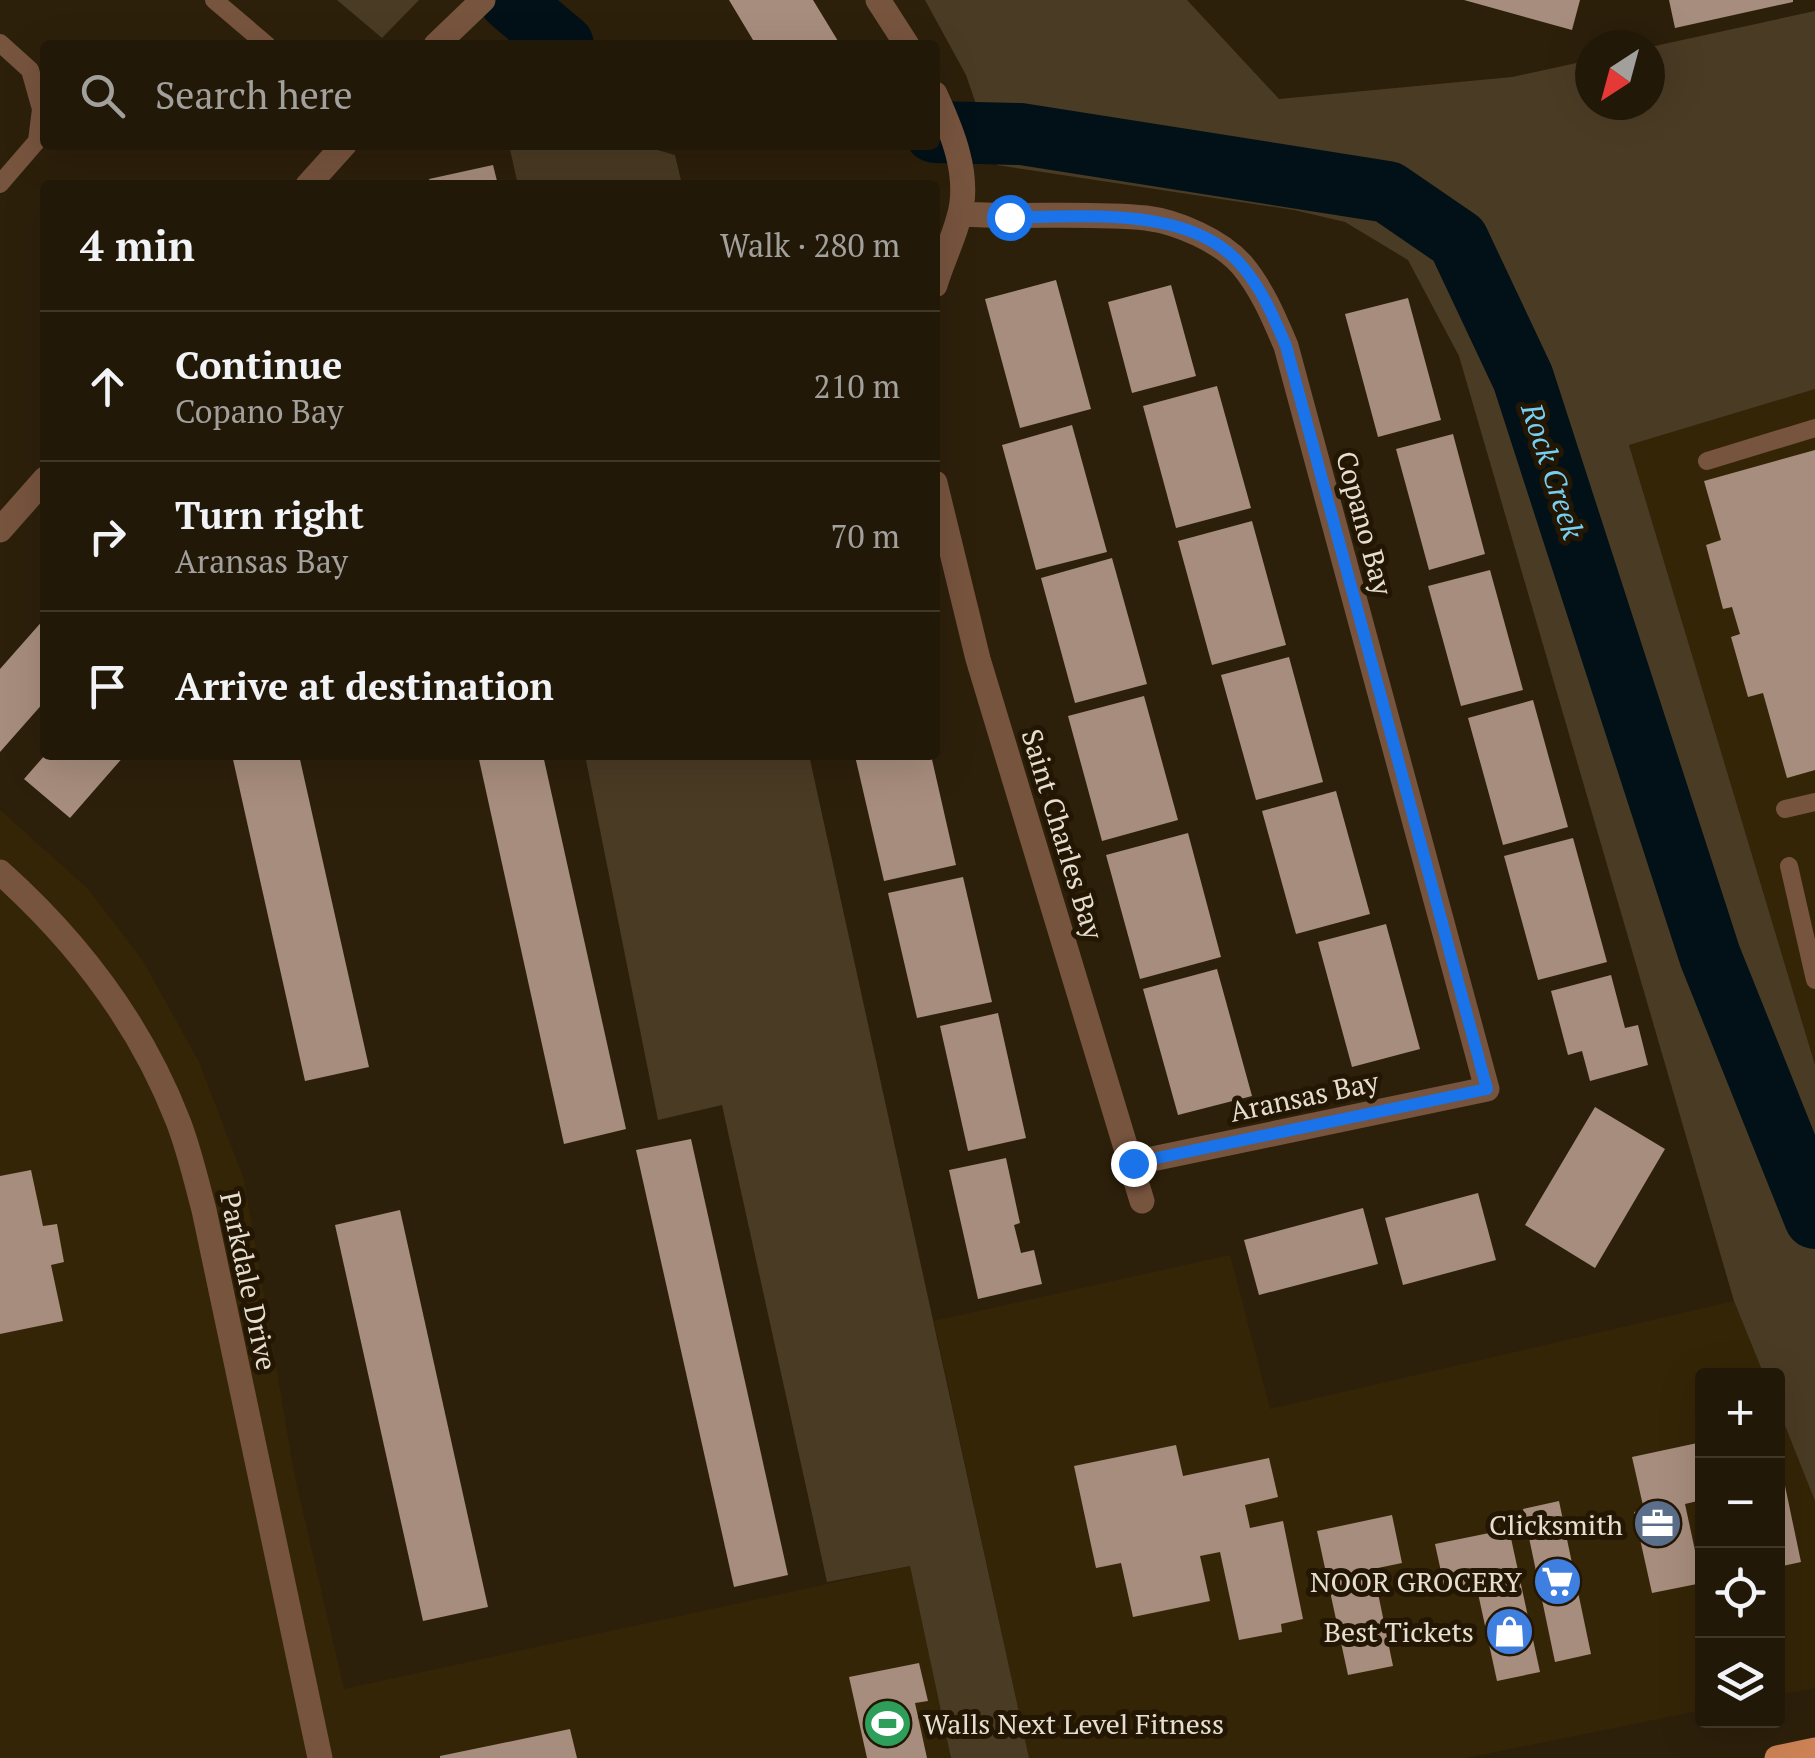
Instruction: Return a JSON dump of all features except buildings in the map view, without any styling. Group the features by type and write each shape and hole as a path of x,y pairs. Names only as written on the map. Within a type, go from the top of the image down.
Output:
{"main road":[{"path":"1777,1758 1815,1750"}],"street":[{"path":"441,40 483,0"},
{"path":"878,0 903,40"},
{"path":"940,107 960,160 961,214 940,271"},
{"path":"312,180 340,150"},
{"name":"Copano Bay","path":"961,214 1149,218 1224,249 1242,265 1268,304 1286,346 1487,1089"},
{"path":"0,530 40,485"},
{"name":"Saint Charles Bay","path":"940,503 978,659 1142,1201"},
{"name":"Parkdale Drive","path":"0,872 65,934 113,998 136,1035 178,1121 204,1210 320,1758"},
{"name":"Aransas Bay","path":"1133,1163 1487,1089"}],"lane":[{"path":"214,0 261,40"},
{"path":"0,43 30,70 40,103"},
{"path":"0,184 37,141 40,122"},
{"path":"1708,462 1815,428"},
{"path":"1786,809 1815,802"},
{"path":"1789,866 1815,980"}],"shaded area":[{"path":"337,0 419,0 382,38"},
{"path":"925,0 1187,0 1279,99 1512,77 1575,63 1575,120 1665,120 1665,44 1815,11 1815,389 1629,445 1815,1065 1815,1501 1785,1426 1785,1368 1761,1368 1734,1301 1459,356 1408,260 1345,222 1294,210 997,165 966,75"},
{"path":"510,150 658,150 675,155 681,180 517,180"},
{"path":"1815,389 1815,1065 1629,445"},
{"path":"586,760 810,760 1029,1758 951,1758 910,1566 827,1582 722,1105 658,1120"},
{"path":"0,810 88,889 143,961 199,1062 244,1180 295,1478 344,1689 910,1566 951,1758 0,1758"},
{"path":"1230,1255 1270,1409 1734,1301 1761,1368 1695,1368 1695,1711 1466,1758 1029,1758 934,1321"},
{"path":"1785,1426 1815,1501 1815,1688 1785,1694"}],"waterway":[{"name":"Rock Creek","path":"510,0 557,40"},
{"name":"Rock Creek","path":"940,132 1021,134 1388,192 1458,240 1523,378 1710,956 1815,1218"}],"place":[{"name":"Clicksmith","path":"1658,1524"},
{"name":"NOOR GROCERY","path":"1557,1581"},
{"name":"Best Tickets","path":"1509,1631"},
{"name":"Walls Next Level Fitness","path":"888,1723"}],"route":[{"path":"1009,217 1149,218 1224,249 1242,265 1268,304 1286,346 1487,1089 1133,1163"}]}
